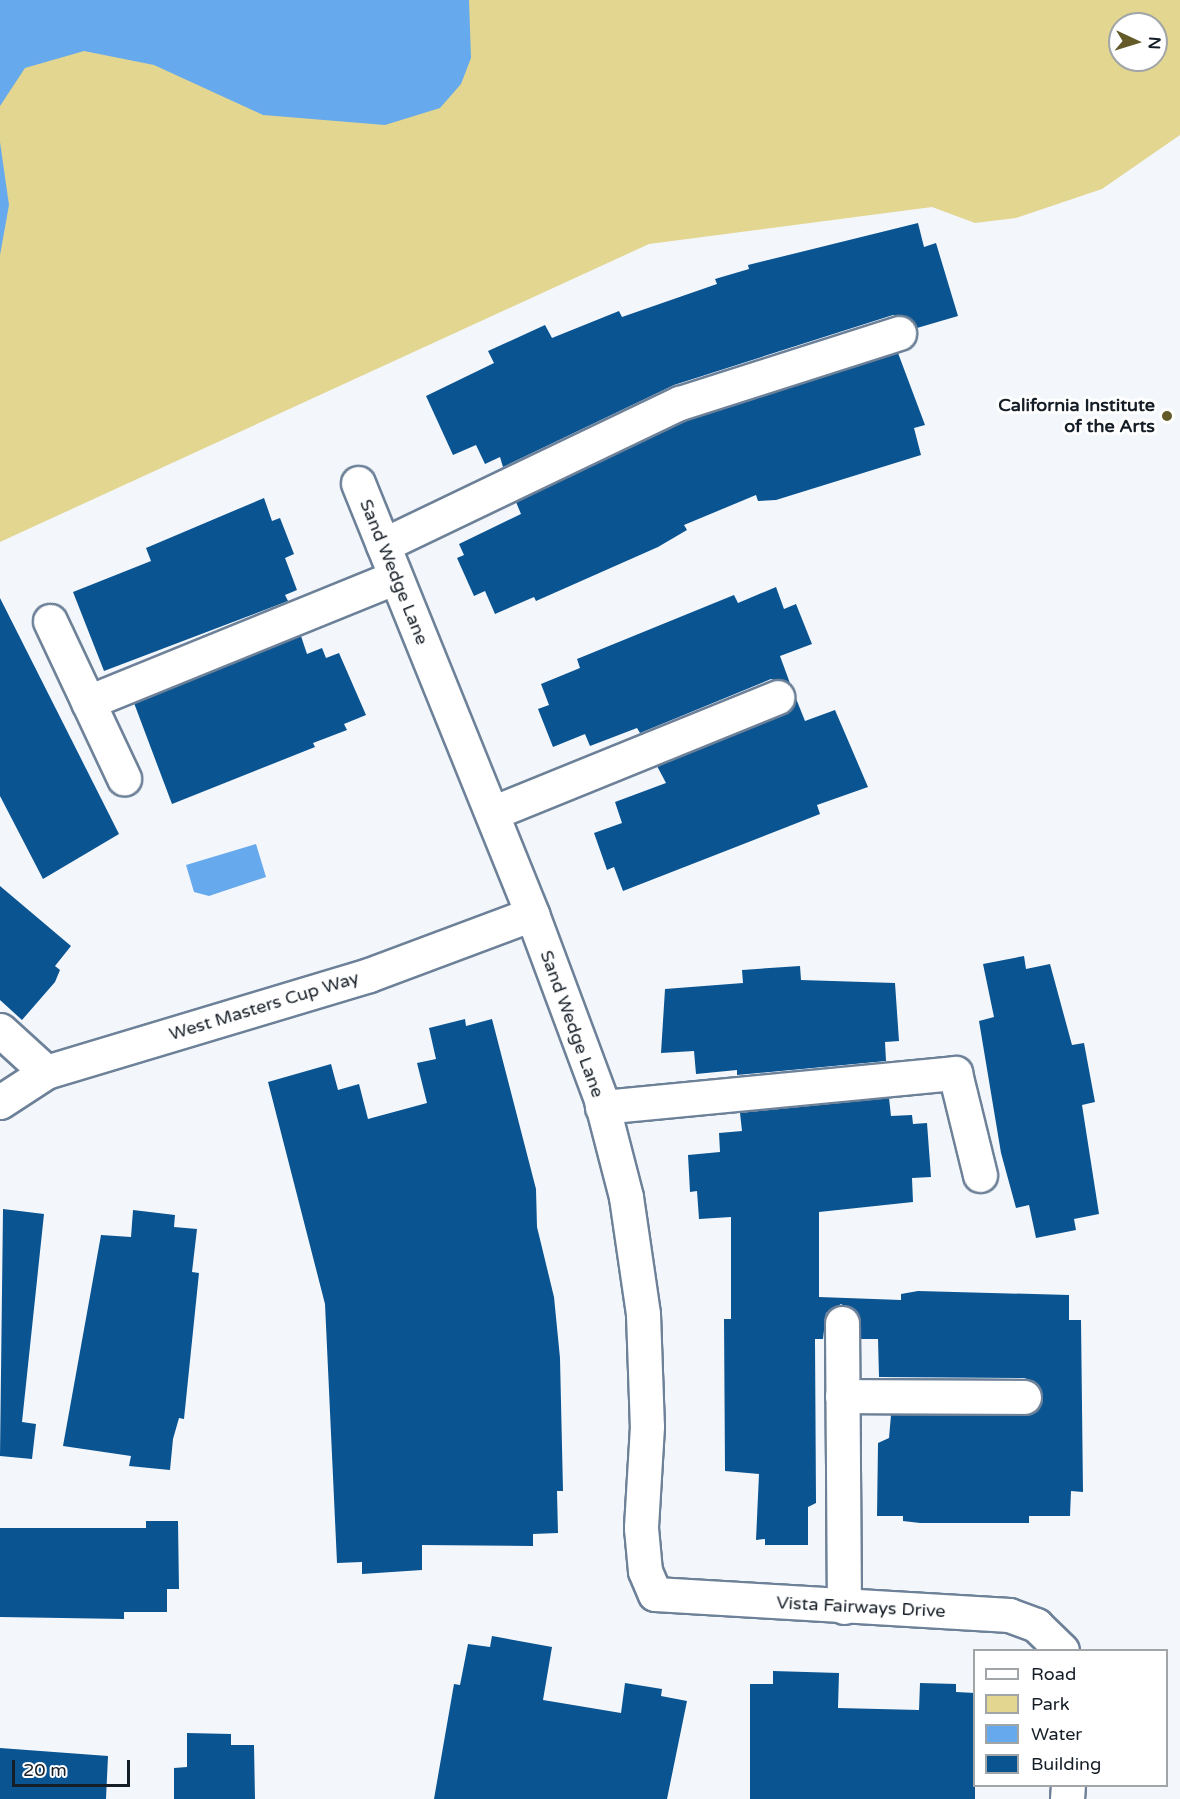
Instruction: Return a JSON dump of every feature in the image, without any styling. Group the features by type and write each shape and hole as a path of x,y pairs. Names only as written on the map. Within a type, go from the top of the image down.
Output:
{"street":[{"path":"383,545 681,403 899,333"},
{"name":"Sand Wedge Lane","path":"358,483 532,914 602,1107 626,1197 643,1314 646,1426 641,1528 645,1570 655,1594"},
{"path":"88,702 396,577"},
{"path":"50,621 124,778"},
{"path":"492,813 777,697"},
{"name":"West Masters Cup Way","path":"0,1102 46,1072 369,975 532,914"},
{"path":"0,1030 46,1072"},
{"path":"602,1107 955,1072 980,1175"},
{"path":"842,1323 844,1607"},
{"path":"842,1396 1024,1397"},
{"name":"Vista Fairways Drive","path":"655,1594 1009,1615 1036,1625 1061,1647"}],"green space":[{"path":"0,0 1180,0 1180,135 1102,189 1016,218 975,223 932,207 649,244 0,542"}],"water":[{"path":"0,0 469,0 471,58 461,84 440,108 385,125 263,115 154,65 84,51 25,68 0,106"},
{"path":"0,142 9,205 0,255"},
{"path":"256,844 266,877 209,896 194,892 186,865"}],"building":[{"path":"918,223 924,247 936,243 958,316 917,328 911,319 893,315 674,385 503,467 500,457 485,464 476,445 453,455 426,396 494,363 488,351 545,325 552,338 619,311 622,317 717,284 715,279 749,269 748,265"},
{"path":"898,353 925,425 914,428 921,455 776,500 758,501 756,495 684,525 687,530 658,547 536,601 534,597 495,614 485,591 474,596 457,558 464,555 459,544 521,514 516,502 687,420"},
{"path":"264,498 272,521 280,518 294,554 285,558 297,590 285,595 288,601 104,671 73,592 151,561 146,548"},
{"path":"776,587 784,609 796,604 812,644 780,656 791,686 771,679 640,733 637,728 590,746 585,734 553,747 538,709 549,705 541,684 580,668 577,659 734,595 738,603"},
{"path":"0,598 119,834 43,879 0,796"},
{"path":"301,636 307,654 322,648 326,658 339,653 366,715 344,724 347,730 313,743 315,747 172,804 134,703"},
{"path":"795,696 805,721 835,710 868,787 817,805 820,814 623,891 614,867 607,870 594,833 622,823 615,802 666,783 657,766 785,714"},
{"path":"0,886 71,946 55,966 60,970 55,982 22,1020 0,1000"},
{"path":"1024,956 1026,969 1050,964 1072,1045 1084,1043 1095,1102 1082,1105 1099,1214 1074,1219 1076,1230 1036,1238 1029,1205 1016,1208 1001,1153 979,1021 994,1017 983,964"},
{"path":"800,966 801,980 895,983 899,1041 885,1042 886,1061 737,1075 737,1070 696,1074 694,1051 661,1053 665,989 743,983 742,970"},
{"path":"465,1019 466,1026 492,1019 536,1189 537,1227 554,1297 560,1358 563,1491 557,1491 558,1533 533,1534 533,1546 422,1545 422,1570 362,1574 362,1562 337,1563 325,1304 268,1082 331,1064 338,1090 359,1084 368,1119 427,1103 417,1063 436,1059 429,1028"},
{"path":"889,1098 891,1116 912,1115 913,1124 927,1123 931,1177 912,1178 913,1202 819,1212 819,1297 901,1300 901,1294 918,1291 1069,1295 1069,1320 1081,1320 1083,1492 1071,1491 1070,1516 1029,1516 1029,1523 920,1523 903,1521 903,1516 877,1516 878,1443 889,1438 891,1415 1024,1416 1040,1407 1043,1397 1034,1381 1024,1378 879,1377 878,1339 861,1339 858,1314 841,1304 826,1313 823,1339 815,1339 816,1503 808,1507 808,1545 765,1545 765,1539 756,1540 759,1474 725,1471 724,1319 731,1319 731,1217 699,1219 697,1191 690,1192 688,1155 720,1152 719,1133 742,1131 740,1113"},
{"path":"3,1209 44,1214 22,1422 36,1424 32,1459 0,1456"},
{"path":"133,1210 175,1215 174,1227 197,1229 192,1272 199,1273 184,1419 179,1418 173,1439 170,1470 129,1466 131,1456 63,1446 101,1235 131,1237"},
{"path":"146,1521 178,1521 179,1589 167,1589 167,1612 124,1612 124,1619 0,1617 0,1528 146,1528"},
{"path":"492,1636 552,1647 543,1700 621,1713 625,1683 662,1689 661,1696 687,1701 667,1799 434,1799 454,1684 460,1685 468,1644 490,1647"},
{"path":"773,1671 839,1673 838,1708 919,1710 920,1683 956,1684 956,1692 973,1693 975,1799 750,1799 750,1684 773,1684"},
{"path":"187,1733 231,1734 231,1745 254,1745 255,1799 174,1799 174,1768 187,1767"},
{"path":"0,1748 108,1756 106,1799 0,1799"}],"place":[{"name":"California Institute of the Arts","path":"1167,416"}]}
